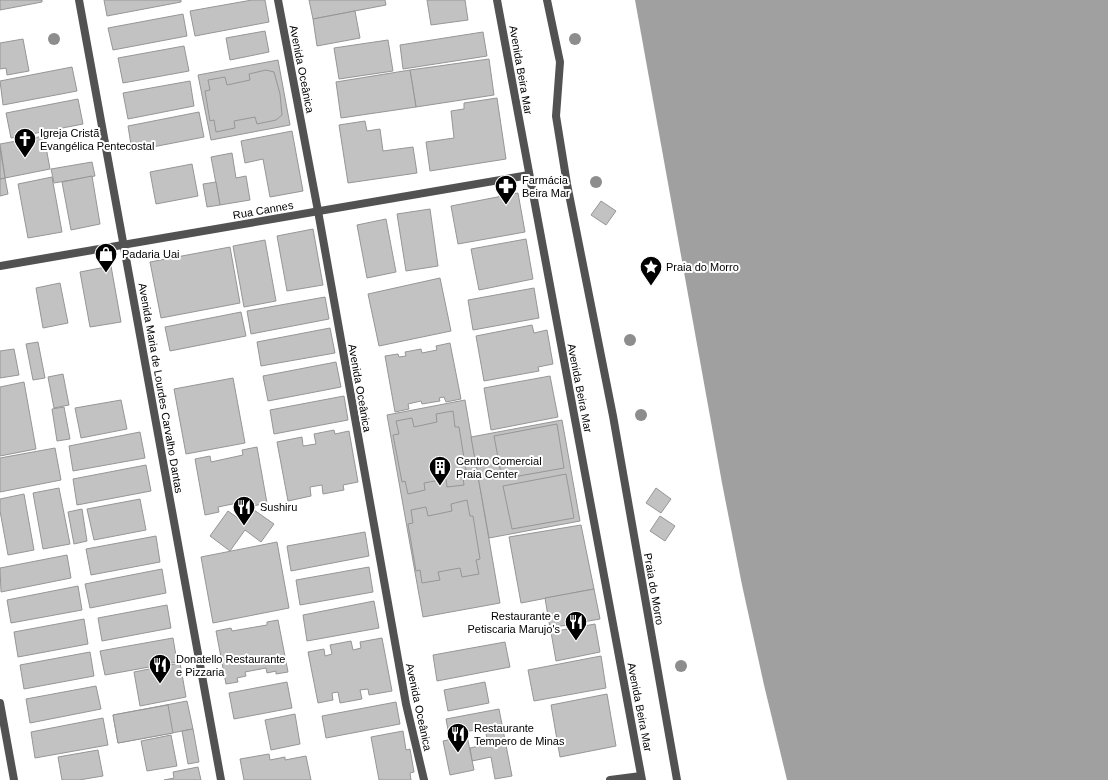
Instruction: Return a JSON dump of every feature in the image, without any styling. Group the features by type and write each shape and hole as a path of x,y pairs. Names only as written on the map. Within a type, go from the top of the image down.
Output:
{"street":[{"name":"Avenida Maria de Lourdes Carvalho Dantas","path":"79,0 221,780"},
{"name":"Avenida Oceânica","path":"278,0 318,211 406,704 424,780"},
{"name":"Avenida Beira Mar","path":"497,0 642,778"},
{"name":"Praia do Morro","path":"547,0 560,62 556,116 567,184 613,416 677,780"},
{"name":"Rua Cannes","path":"0,266 529,174"},
{"path":"0,703 14,780"},
{"path":"610,780 642,778"}],"shaded area":[{"path":"635,0 1108,0 1108,780 787,780 742,585 722,483"}],"building":[{"path":"0,0 42,0 42,2 0,10"},
{"path":"104,0 181,0 181,2 107,16"},
{"path":"252,0 265,0 269,22 195,36 190,11"},
{"path":"309,0 385,0 386,5 313,19"},
{"path":"427,0 465,0 468,20 431,25"},
{"path":"355,11 360,38 317,46 313,19"},
{"path":"183,14 187,36 113,50 108,28"},
{"path":"265,31 269,52 230,60 226,38"},
{"path":"483,32 487,56 403,69 400,45"},
{"path":"23,39 29,71 7,75 6,68 0,69 0,43"},
{"path":"388,40 393,71 339,79 334,48"},
{"path":"184,46 189,71 123,83 118,58"},
{"path":"489,59 494,95 416,107 410,70"},
{"path":"278,60 290,125 211,140 198,75"},
{"path":"72,67 77,91 3,105 0,81"},
{"path":"266,70 274,72 280,94 282,115 276,120 257,124 255,117 234,121 235,128 216,132 214,120 210,121 205,91 210,90 208,80 225,77 227,85 250,80 249,74"},
{"path":"410,70 416,107 341,118 336,82"},
{"path":"190,81 194,106 128,119 123,93"},
{"path":"497,98 506,159 430,171 426,142 454,138 451,111 464,109 464,103"},
{"path":"78,99 83,124 11,138 6,113"},
{"path":"199,112 204,137 132,151 128,126"},
{"path":"365,121 367,131 380,129 383,151 413,147 417,173 348,183 339,125"},
{"path":"292,131 303,191 270,197 263,159 245,163 241,141"},
{"name":"Igreja Cristã Evangélica Pentecostal","path":"44,136 50,169 5,178 0,144"},
{"path":"0,148 5,178 0,179"},
{"path":"232,153 236,178 246,176 250,200 220,205 211,157"},
{"path":"92,162 95,176 54,183 51,169"},
{"path":"192,164 198,196 156,204 150,172"},
{"path":"92,176 100,224 71,230 62,182"},
{"path":"52,177 62,232 28,238 18,184"},
{"path":"5,178 8,194 0,196 0,179"},
{"path":"216,182 220,205 207,207 203,184"},
{"path":"518,193 525,232 458,244 451,206"},
{"path":"601,201 616,211 606,225 591,215"},
{"path":"430,209 438,266 406,271 397,214"},
{"path":"386,219 396,272 367,278 357,225"},
{"path":"313,229 323,285 287,291 277,236"},
{"path":"526,239 533,279 479,290 471,249"},
{"path":"265,240 276,301 244,307 233,246"},
{"path":"230,247 240,303 161,318 150,262"},
{"path":"111,266 121,322 90,327 80,272"},
{"path":"440,278 451,331 379,346 368,294"},
{"path":"60,283 68,323 43,328 36,288"},
{"path":"534,288 539,318 473,330 468,300"},
{"path":"325,297 329,319 251,334 247,311"},
{"path":"241,312 246,336 170,351 165,327"},
{"path":"532,325 534,333 547,330 553,364 538,367 539,371 484,381 476,336"},
{"path":"330,328 335,353 261,366 257,342"},
{"path":"38,342 45,378 33,380 26,344"},
{"path":"450,343 461,399 446,402 444,397 439,398 440,401 422,404 421,401 408,404 409,409 395,412 385,356 398,354 399,357 406,356 405,352 421,349 422,353 437,350 436,346"},
{"path":"14,349 19,375 0,378 0,351"},
{"path":"336,362 341,387 268,401 263,376"},
{"path":"63,374 69,405 54,408 48,377"},
{"path":"550,376 558,417 491,430 484,388"},
{"path":"233,378 245,443 186,454 174,389"},
{"path":"24,382 36,449 0,456 0,387"},
{"path":"344,396 348,420 274,434 270,410"},
{"path":"121,400 127,429 81,438 75,408"},
{"name":"Centro Comercial Praia Center","path":"465,400 500,603 423,617 387,415"},
{"path":"64,407 70,439 57,441 52,409"},
{"path":"453,411 455,427 459,427 466,470 462,471 464,485 447,487 446,479 424,483 425,490 408,494 405,481 402,482 393,435 399,434 396,421 412,418 414,427 437,422 436,414"},
{"name":"Centro Comercial Praia Center","path":"562,420 580,521 489,538 471,437"},
{"path":"557,424 564,468 502,479 494,436"},
{"path":"334,430 335,434 349,431 358,482 343,485 344,490 323,494 322,485 310,487 311,496 288,501 277,442 302,437 303,446 316,444 314,434"},
{"path":"140,432 145,458 73,471 69,446"},
{"path":"257,447 267,503 253,506 252,500 218,507 219,512 205,515 195,459 210,456 211,462 243,455 242,450"},
{"path":"55,448 61,480 0,492 0,458"},
{"path":"146,465 151,491 77,505 73,479"},
{"path":"566,474 574,518 512,529 503,486"},
{"path":"59,488 70,544 43,549 33,493"},
{"path":"656,488 671,499 661,513 646,503"},
{"path":"24,494 34,550 8,555 0,511 0,499"},
{"path":"140,499 146,530 94,540 87,509"},
{"path":"467,500 470,516 473,516 480,559 476,560 479,574 462,577 460,568 438,572 440,580 422,583 420,570 416,571 408,524 413,523 411,510 426,507 428,516 452,511 451,504"},
{"path":"82,509 87,541 74,544 68,512"},
{"name":"Sushiru","path":"254,510 274,524 261,542 245,530 230,551 210,536 228,511 245,523"},
{"path":"660,516 675,526 665,541 650,531"},
{"path":"581,525 594,589 521,603 509,537"},
{"path":"365,532 369,556 291,571 287,546"},
{"path":"156,536 160,562 91,575 86,549"},
{"path":"277,542 289,608 213,623 201,557"},
{"path":"67,555 71,578 1,592 0,568"},
{"path":"369,567 373,592 300,605 296,580"},
{"path":"162,569 166,593 90,608 85,584"},
{"path":"78,586 82,610 11,623 7,600"},
{"path":"594,589 600,619 550,628 545,598"},
{"path":"374,601 379,628 307,641 303,615"},
{"path":"167,605 171,628 102,641 98,618"},
{"path":"84,619 88,644 18,657 14,632"},
{"path":"278,620 288,672 276,674 276,671 267,673 266,668 245,672 246,676 237,678 238,682 226,684 216,631 231,628 232,631 267,625 267,622"},
{"name":"Restaurante e Petiscaria Marujo's","path":"595,624 600,652 556,661 551,632"},
{"path":"173,638 177,662 105,675 100,651"},
{"path":"382,638 392,691 369,695 368,689 360,690 362,699 340,703 338,692 332,693 333,700 318,703 308,652 324,649 325,656 332,654 330,645 351,641 353,650 361,648 360,642"},
{"path":"505,642 510,667 437,681 433,655"},
{"path":"90,652 94,676 24,689 20,665"},
{"path":"601,656 606,688 534,701 528,670"},
{"name":"Donatello Restaurante e Pizzaria","path":"180,663 186,697 140,706 134,672"},
{"path":"287,682 292,708 234,719 229,693"},
{"path":"485,682 489,703 448,711 444,690"},
{"path":"96,686 101,709 30,723 26,699"},
{"path":"607,694 616,746 560,757 551,705"},
{"path":"187,701 193,729 118,743 113,715"},
{"path":"396,702 400,724 326,738 322,716"},
{"path":"168,705 173,733 118,743 113,715"},
{"path":"499,709 512,776 495,779 491,757 472,761 470,748 488,744 485,728 449,735 446,719"},
{"path":"295,714 300,744 271,750 265,720"},
{"path":"103,718 108,745 35,758 31,732"},
{"path":"193,729 199,762 188,764 182,731"},
{"path":"403,731 406,750 410,749 414,772 410,773 411,780 379,780 371,737"},
{"path":"171,735 177,766 147,771 141,741"},
{"name":"Restaurante Tempero de Minas","path":"467,736 474,770 450,775 443,741"},
{"path":"98,750 103,776 79,780 62,780 58,757"},
{"path":"269,754 270,760 285,757 285,760 306,756 311,780 244,780 240,759"},
{"path":"198,767 201,780 164,780 174,778 173,772"}],"place":[{"name":"Igreja Cristã Evangélica Pentecostal","path":"25,158"},
{"name":"Farmácia Beira Mar","path":"506,206"},
{"name":"Padaria Uai","path":"106,274"},
{"name":"Praia do Morro","path":"651,286"},
{"name":"Centro Comercial Praia Center","path":"440,486"},
{"name":"Sushiru","path":"244,526"},
{"name":"Restaurante e Petiscaria Marujo's","path":"576,642"},
{"name":"Donatello Restaurante e Pizzaria","path":"160,684"},
{"name":"Restaurante Tempero de Minas","path":"458,754"}]}
